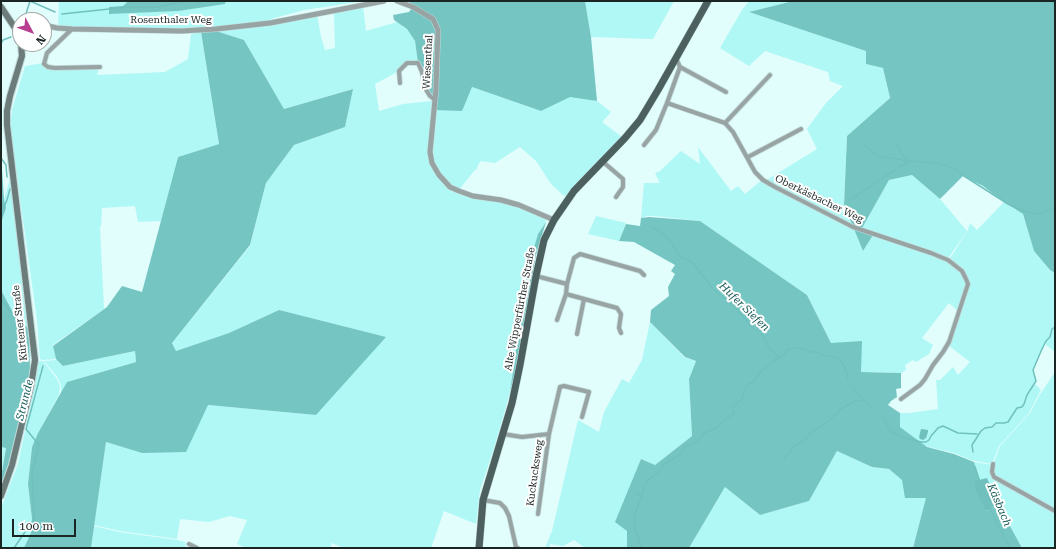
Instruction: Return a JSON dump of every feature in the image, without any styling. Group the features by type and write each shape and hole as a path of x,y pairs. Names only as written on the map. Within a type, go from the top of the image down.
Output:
{"main road":[{"name":"Alte Wipperfürther Straße","path":"480,548 483,500 512,403 544,240 554,220 574,191 625,138 640,120 708,1"},
{"path":"1,7 12,22"},
{"name":"Kürtener Straße","path":"1,496 12,465 36,360 7,125 7,111 22,56 22,52"}],"street":[{"name":"Rosenthaler Weg","path":"52,27 72,29 182,31 216,29 270,23 384,1"},
{"name":"Wiesenthal","path":"397,1 413,7 433,19 438,30 430,152 432,163 439,175 450,187 463,193 507,201 554,220"},
{"path":"72,29 47,53 44,64 48,67 54,68 100,67"},
{"path":"676,57 680,67 726,92"},
{"name":"Wiesenthal","path":"400,83 399,71 407,63 418,63 422,72 425,88 434,99"},
{"path":"644,145 656,130 680,67"},
{"path":"667,103 725,124 770,75"},
{"name":"Oberkäsbacher Weg","path":"725,124 733,132 755,172 763,180 775,188 853,227 948,260 962,271 968,284 947,347 932,365 925,379 920,385 901,399"},
{"path":"748,157 801,129"},
{"path":"602,162 623,179 623,187 616,197"},
{"path":"557,320 566,294 574,258 580,254 640,271 644,275"},
{"path":"536,276 567,284"},
{"path":"566,294 617,308 621,314 619,328 621,333"},
{"path":"577,334 584,299"},
{"name":"Kuckucksweg","path":"538,514 549,434 560,387 564,386 589,392 582,417"},
{"path":"503,434 522,437 549,434"},
{"path":"992,464 992,472 994,477 1055,511"},
{"path":"483,500 500,503 505,508 509,516 516,547 518,548"},
{"path":"190,544 198,548"}],"shaded area":[{"path":"59,1 128,1 123,6 225,4 226,1 364,1 304,10 271,19 269,22 181,29 58,28"},
{"path":"128,1 226,1 225,4 178,11 109,14 109,7 123,6"},
{"path":"408,1 585,1 591,37 597,101 570,97 541,111 472,87 462,111 434,110 435,99 426,88 418,63 415,41 407,29 394,20 393,15 409,12 413,6"},
{"path":"585,1 674,1 653,39 591,37"},
{"path":"749,1 793,1 749,12 867,51 866,64 883,68 890,98 847,136 844,205 863,251 873,235 930,253 947,261 961,273 967,284 959,312 949,303 922,338 933,345 929,354 916,362 913,360 905,365 906,370 901,373 861,372 831,343 807,295 700,221 654,216 641,218 644,183 660,183 655,173 660,171 681,151 700,164 698,147 731,191 738,186 745,194 762,180 765,181 817,149 807,129 826,103 843,86 830,81 828,72 765,51 749,66 720,48 742,10"},
{"path":"793,1 1055,1 1055,273 1050,270 1034,251 1023,214 983,186 963,176 940,199 912,175 889,180 861,230 873,235 863,251 844,205 847,136 890,98 883,68 866,64 866,51 749,12"},
{"path":"363,6 366,31 397,22 407,29 415,41 418,63 407,62 399,71 375,84 379,111 403,104 432,101 428,152 449,189 458,194 473,198 500,201 518,206 545,219 546,222 538,234 510,392 480,490 476,524 444,511 431,548 344,548 332,543 330,548 246,548 237,544 247,520 230,516 209,522 180,519 177,539 120,531 94,525 106,442 142,453 208,405 316,415 279,310 229,333 176,351 172,343 250,246 266,183 294,145 345,127 352,89 284,109 244,40 216,31 317,14 325,50 335,48 334,12"},
{"path":"216,31 244,40 284,109 353,89 345,127 294,145 266,183 250,245 172,343 176,351 229,333 279,310 386,337 316,415 208,405 186,452 142,453 106,442 91,548 24,548 33,528 28,484 32,447 38,433 67,382 136,362 135,351 63,366 56,359 53,346 107,307 122,286 142,292 178,157 219,144 201,32"},
{"path":"201,32 219,144 178,157 161,221 138,222 135,206 102,208 100,227 104,309 53,345 56,359 40,359 37,320 10,127 12,110 25,66 43,63 48,68 99,68 97,75 165,72 188,59 191,34"},
{"path":"472,87 541,111 570,96 597,101 611,112 602,122 622,137 567,196 563,195 551,184 536,161 520,147 495,163 481,161 477,169 459,190 451,185 434,163 431,152 434,110"},
{"path":"1,154 6,208 1,223"},
{"path":"912,175 940,199 967,231 947,260 861,230 889,180"},
{"path":"10,179 29,329 15,316 1,290 1,223 6,208 4,199"},
{"path":"1004,202 1023,214 1034,251 1050,270 1055,273 1055,352 1045,344 1033,370 1036,381 1028,393 1035,384 1041,390 1029,413 999,446 992,464 971,460 954,453 925,446 900,427 900,413 938,409 936,380 940,380 953,367 958,375 970,362 948,345 968,278 949,260 968,230 970,223 977,230"},
{"path":"596,216 626,223 619,241 588,234"},
{"path":"649,217 700,221 807,295 831,343 862,341 861,372 901,373 901,388 896,389 897,397 888,405 900,413 900,427 927,447 954,454 974,462 980,481 986,511 998,504 1022,548 913,548 926,498 905,498 902,480 889,469 872,467 837,451 809,501 760,515 725,487 689,548 627,548 627,531 615,522 641,459 655,465 692,436 689,379 696,361 685,357 650,322 651,310 669,296 668,287 675,274 671,271 675,265 634,242 619,241 626,224 640,226 641,218"},
{"path":"546,222 536,255 516,369 510,392 528,268 538,234"},
{"path":"1,290 15,316 29,329 30,370 25,403 9,463 1,485 6,448 1,447"},
{"path":"650,322 684,357 696,361 689,379 692,436 655,465 641,459 628,531 627,548 588,548 582,546 574,540 563,546 550,544 549,548 545,548 552,531 578,420 599,432 604,412 622,379 629,383 642,360"},
{"path":"135,351 136,362 67,382 61,393 61,386 58,378 44,361 57,360 63,366"},
{"path":"37,361 43,361 57,379 60,386 59,395 32,447 28,484 33,528 24,548 1,548 1,507 18,464 31,403"},
{"path":"1055,372 1055,548 1022,548 998,504 987,479 980,481 974,462 993,465 1000,446 1030,413"},
{"path":"921,429 928,430 926,438 923,440 919,437"},
{"path":"1,447 6,448 1,477"},
{"path":"837,451 872,467 889,469 927,498 913,548 689,548 725,487 760,515 809,501"},
{"path":"987,478 998,504 986,511 975,489 975,481"},
{"path":"94,526 119,532 177,540 185,542 186,546 185,548 91,548"}],"waterway":[{"path":"30,1 55,12"},
{"name":"Strunde","path":"27,12 30,1"},
{"path":"62,14 128,7 158,7 184,1"},
{"path":"1051,1 1055,6"},
{"name":"Strunde","path":"1,44 3,40 11,37"},
{"path":"861,143 878,156 908,161"},
{"path":"896,145 908,161"},
{"name":"Strunde","path":"1,158 6,165 7,177"},
{"path":"850,200 910,161 936,163 954,168 1008,204 1026,212 1038,214 1055,208"},
{"name":"Strunde","path":"1,214 10,189"},
{"name":"Hufer Siefen","path":"650,226 664,234 672,243 679,256 692,262 713,289 735,307 752,327 764,337 768,346 779,358 784,355 788,349 796,348 811,352 819,352 825,356 836,357 845,367 848,379"},
{"name":"Strunde","path":"1,298 30,342"},
{"name":"Käsbach","path":"973,452 972,445 981,431 985,428 992,427 996,423 1008,422 1017,408 1022,407 1024,404 1027,395 1036,381 1033,370 1046,341 1050,337 1052,329 1055,327"},
{"path":"642,548 635,528 634,516 648,480 662,469 663,465 682,453 686,446 695,443 704,433 716,428 728,417 734,414 733,406 742,399 747,385 754,381 761,371 779,358"},
{"name":"Strunde","path":"14,548 34,519 32,473 39,445 26,429 43,366"},
{"name":"Hufer Siefen","path":"853,388 873,409"},
{"path":"784,460 796,445 805,440 811,432 825,424 841,409 855,401 865,400"},
{"name":"Hufer Siefen","path":"883,417 891,432 905,438 921,442 926,442 929,440 938,428 943,426 958,433 977,434"},
{"name":"Käsbach","path":"975,467 980,482"},
{"path":"636,494 642,495"},
{"name":"Käsbach","path":"990,509 1010,548"}]}
